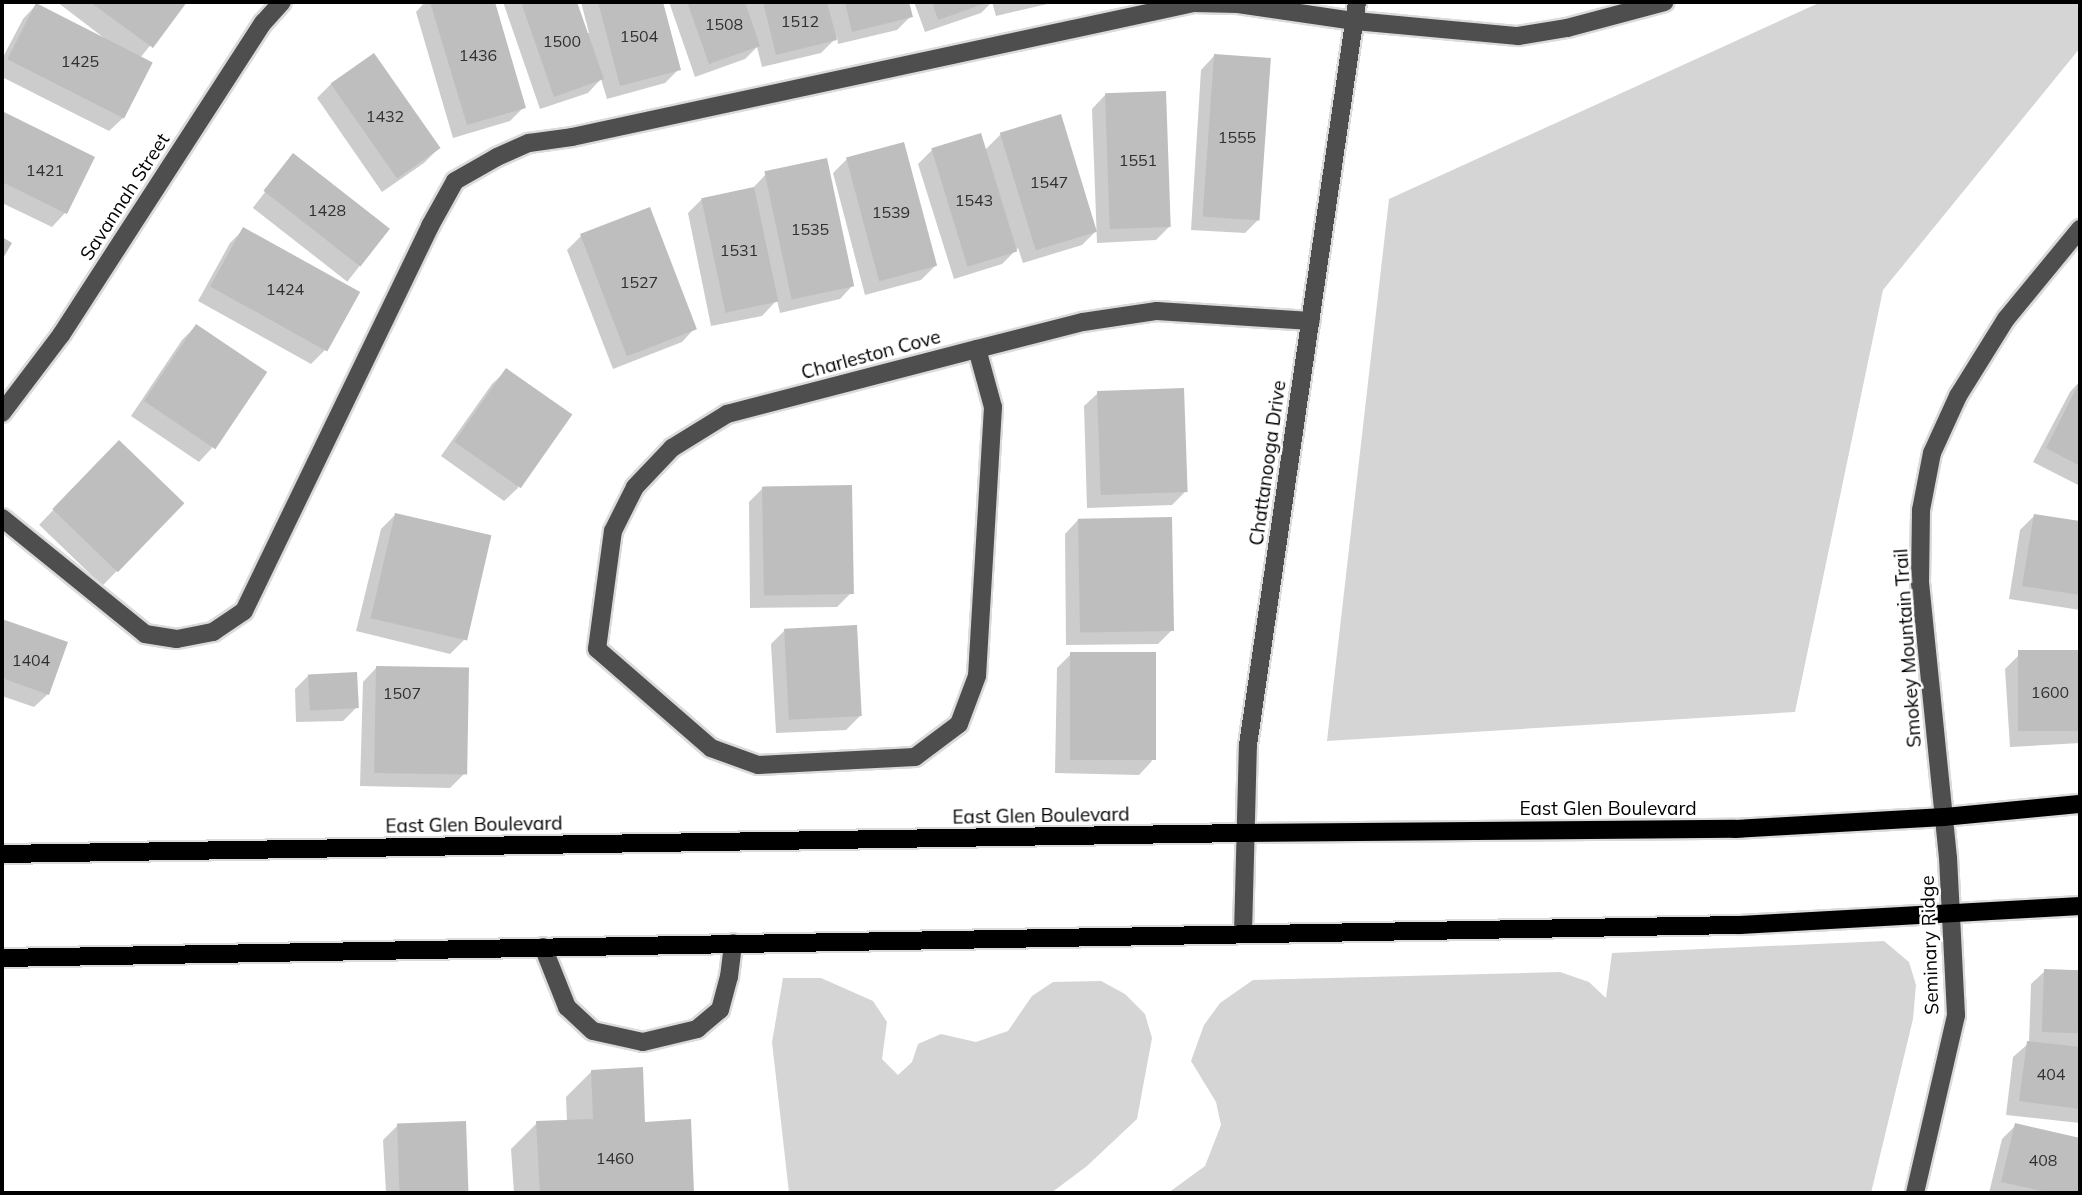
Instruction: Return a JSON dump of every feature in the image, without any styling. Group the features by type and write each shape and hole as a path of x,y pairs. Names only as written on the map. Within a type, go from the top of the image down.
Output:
{"main road":[{"name":"East Glen Boulevard","path":"2,855 1243,833 1735,829 1944,817 2080,804"},
{"path":"2,958 1740,925 1949,916 2080,906"}],"street":[{"name":"Savannah Street","path":"2,413 61,335 263,23 282,2"},
{"name":"Chattanooga Drive","path":"1242,933 1243,833 1248,745 1357,2"},
{"path":"2,518 145,634 177,639 213,632 244,611 430,226 455,181 498,157 529,144 585,135 1194,4 1238,4 1354,21 1518,36 1567,28 1665,2"},
{"name":"Smokey Mountain Trail","path":"1944,817 1920,583 1921,510 1932,453 1958,396 2006,318 2080,229"},
{"name":"Charleston Cove","path":"977,349 993,407 977,676 960,724 915,757 758,765 712,748 597,649 613,531 635,487 672,448 727,414 977,349 1083,322 1157,311 1311,321"},
{"name":"Seminary Ridge","path":"1915,1193 1956,1015 1944,817"},
{"path":"543,947 567,1007 593,1031 643,1042 697,1028 720,1010 729,977 733,943"}],"shaded area":[{"path":"1821,2 2080,2 2080,48 1883,290 1795,712 1327,741 1389,199"},
{"path":"1884,941 1909,962 1916,985 1913,1019 1871,1193 1168,1193 1205,1166 1221,1125 1216,1102 1191,1061 1204,1025 1220,1003 1253,980 1560,972 1589,982 1606,998 1612,953"},
{"path":"783,978 821,978 873,1001 887,1022 882,1059 898,1075 912,1062 918,1044 941,1034 976,1042 1008,1031 1032,996 1053,982 1101,981 1125,994 1145,1014 1152,1038 1137,1119 1087,1166 1051,1193 789,1193 772,1042"}],"building":[{"path":"90,2 187,2 153,48"},
{"path":"430,2 495,2 526,108 467,125"},
{"path":"521,2 577,2 604,79 554,97"},
{"path":"598,2 663,2 681,70 620,86"},
{"path":"687,2 745,2 760,46 709,64"},
{"path":"763,2 827,2 837,40 776,55"},
{"path":"845,2 909,2 913,17 852,32"},
{"path":"932,2 989,2 938,20"},
{"path":"36,3 153,62 124,119 7,59"},
{"path":"374,53 441,148 397,178 331,83"},
{"path":"1214,54 1271,58 1259,221 1203,217"},
{"path":"1166,91 1171,227 1110,229 1105,93"},
{"path":"2,111 95,157 67,214 2,182"},
{"path":"1061,114 1097,232 1036,250 1000,133"},
{"path":"981,133 1017,252 968,267 931,148"},
{"path":"904,142 937,266 879,281 846,158"},
{"path":"293,153 390,229 360,267 263,191"},
{"path":"827,158 854,286 792,299 764,171"},
{"path":"754,187 778,301 726,313 701,198"},
{"path":"650,207 697,329 627,356 580,234"},
{"path":"243,227 360,292 327,351 210,286"},
{"path":"2,237 12,243 2,260"},
{"path":"196,324 267,372 215,449 144,401"},
{"path":"506,368 572,414 521,488 454,442"},
{"path":"2080,381 2080,466 2046,448"},
{"path":"1184,388 1188,492 1101,495 1097,391"},
{"path":"119,440 184,503 118,572 52,509"},
{"path":"852,485 854,594 764,596 762,487"},
{"path":"395,513 491,535 467,641 371,618"},
{"path":"2034,514 2080,521 2080,595 2022,586"},
{"path":"1172,517 1174,631 1080,633 1078,519"},
{"path":"2,619 68,642 49,695 2,678"},
{"path":"857,625 862,716 789,720 784,629"},
{"path":"2018,650 2080,650 2080,731 2018,731"},
{"path":"1070,652 1156,652 1156,760 1070,760"},
{"path":"376,666 469,668 467,775 374,773"},
{"path":"357,672 359,708 310,711 308,675"},
{"path":"2044,969 2080,970 2078,1033 2042,1032"},
{"path":"2027,1041 2080,1047 2080,1109 2019,1101"},
{"path":"643,1067 645,1122 691,1119 694,1193 540,1193 536,1121 593,1119 591,1070"},
{"path":"466,1121 469,1193 399,1193 397,1123"},
{"path":"2015,1123 2080,1138 2080,1193 2051,1193 2001,1182"}]}
